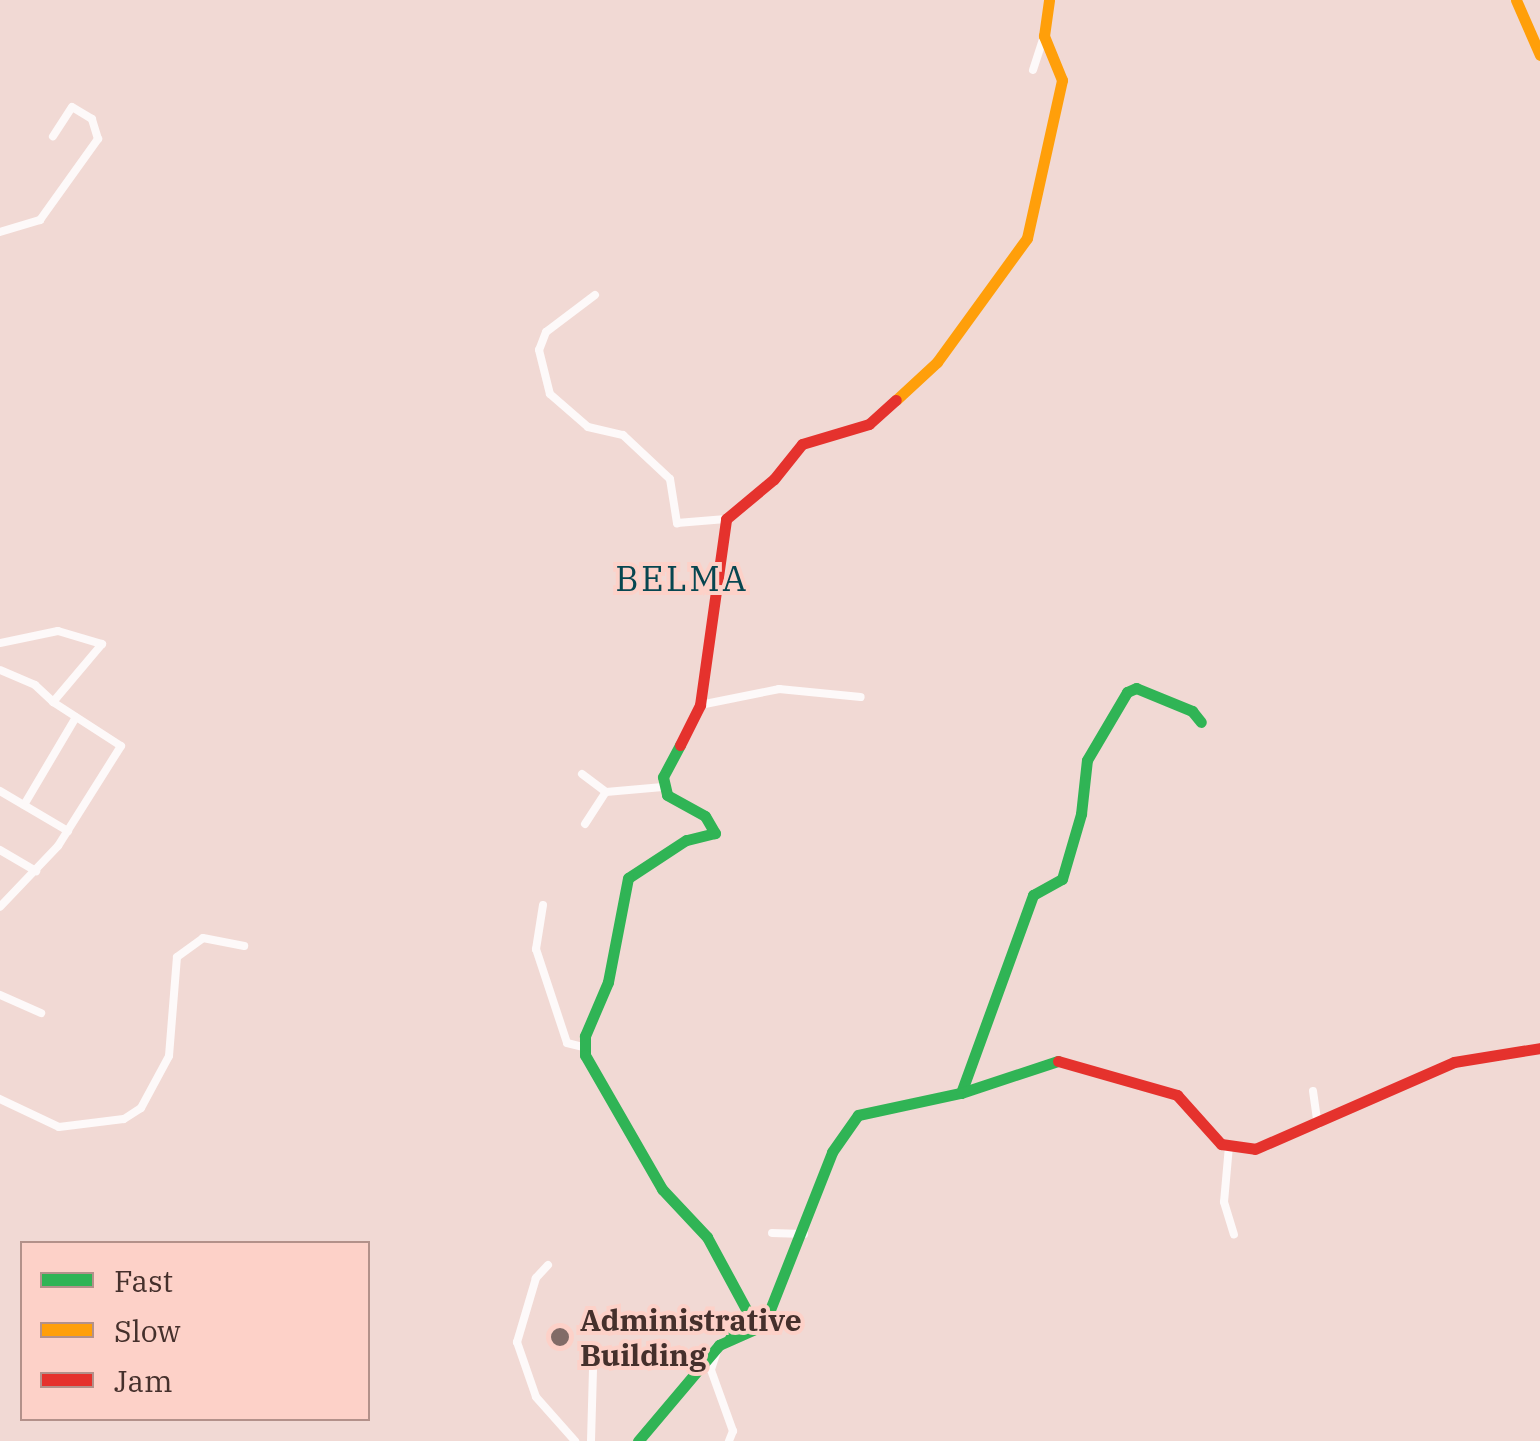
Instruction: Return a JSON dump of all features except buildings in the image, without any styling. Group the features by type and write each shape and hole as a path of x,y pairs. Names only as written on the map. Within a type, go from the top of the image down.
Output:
{"street":[{"path":"1033,70 1050,0"},
{"path":"1516,0 1540,55"},
{"path":"596,295 546,332 539,350 550,394 588,427 623,435 670,479 677,523 726,519 774,480 802,444 868,424 937,362 1027,238 1062,80 1044,36"},
{"path":"0,232 40,220 98,140 92,119 72,107 53,136"},
{"path":"582,1047 608,982 628,878 686,840 706,840 714,833 705,816 672,800 664,787 672,749 700,705 726,519"},
{"path":"0,643 58,631 102,644 53,702"},
{"path":"0,670 35,685 53,702 121,746 68,831 0,907"},
{"path":"961,1093 1033,894 1062,879 1081,814 1087,760 1127,692 1136,688 1192,711 1201,722"},
{"path":"700,705 779,689 861,696"},
{"path":"24,805 76,718"},
{"path":"582,774 606,792 664,787"},
{"path":"0,790 68,831"},
{"path":"585,824 606,792"},
{"path":"0,850 36,871"},
{"path":"543,905 536,949 567,1043 582,1047 662,1189 707,1238 746,1310 724,1342 638,1441"},
{"path":"0,1098 58,1127 124,1119 141,1108 169,1056 177,957 202,938 244,946"},
{"path":"0,995 41,1013"},
{"path":"730,1441 733,1431 712,1370 724,1342 764,1325 804,1234 832,1152 858,1114 961,1093 1061,1060 1177,1095 1229,1146 1255,1148 1318,1126 1454,1062 1540,1048"},
{"path":"1313,1092 1318,1126"},
{"path":"1229,1146 1224,1202 1234,1234"},
{"path":"772,1233 804,1234"},
{"path":"548,1265 536,1278 517,1342 536,1397 575,1441"},
{"path":"591,1441 593,1369"}],"traffic: fast":[{"path":"961,1093 1033,895 1062,879 1081,814 1087,760 1127,692 1136,688 1192,711 1201,722"},
{"path":"680,745 663,777 667,795 705,816 715,833 686,840 628,878 608,982 585,1036 585,1055 662,1189 707,1237 747,1311 729,1340"},
{"path":"638,1441 719,1345 764,1325 832,1152 858,1115 961,1093 1058,1061"}],"traffic: slow":[{"path":"896,400 937,362 1027,238 1062,80 1044,36 1049,0"},
{"path":"1516,0 1540,55"}],"traffic: jam":[{"path":"680,745 700,705 726,519 774,479 802,444 869,424 896,400"},
{"path":"1058,1061 1177,1095 1221,1144 1255,1149 1454,1062 1540,1048"}],"place":[{"name":"Administrative Building","path":"560,1337"}],"district":[{"name":"BELMA","path":"682,578"}]}
